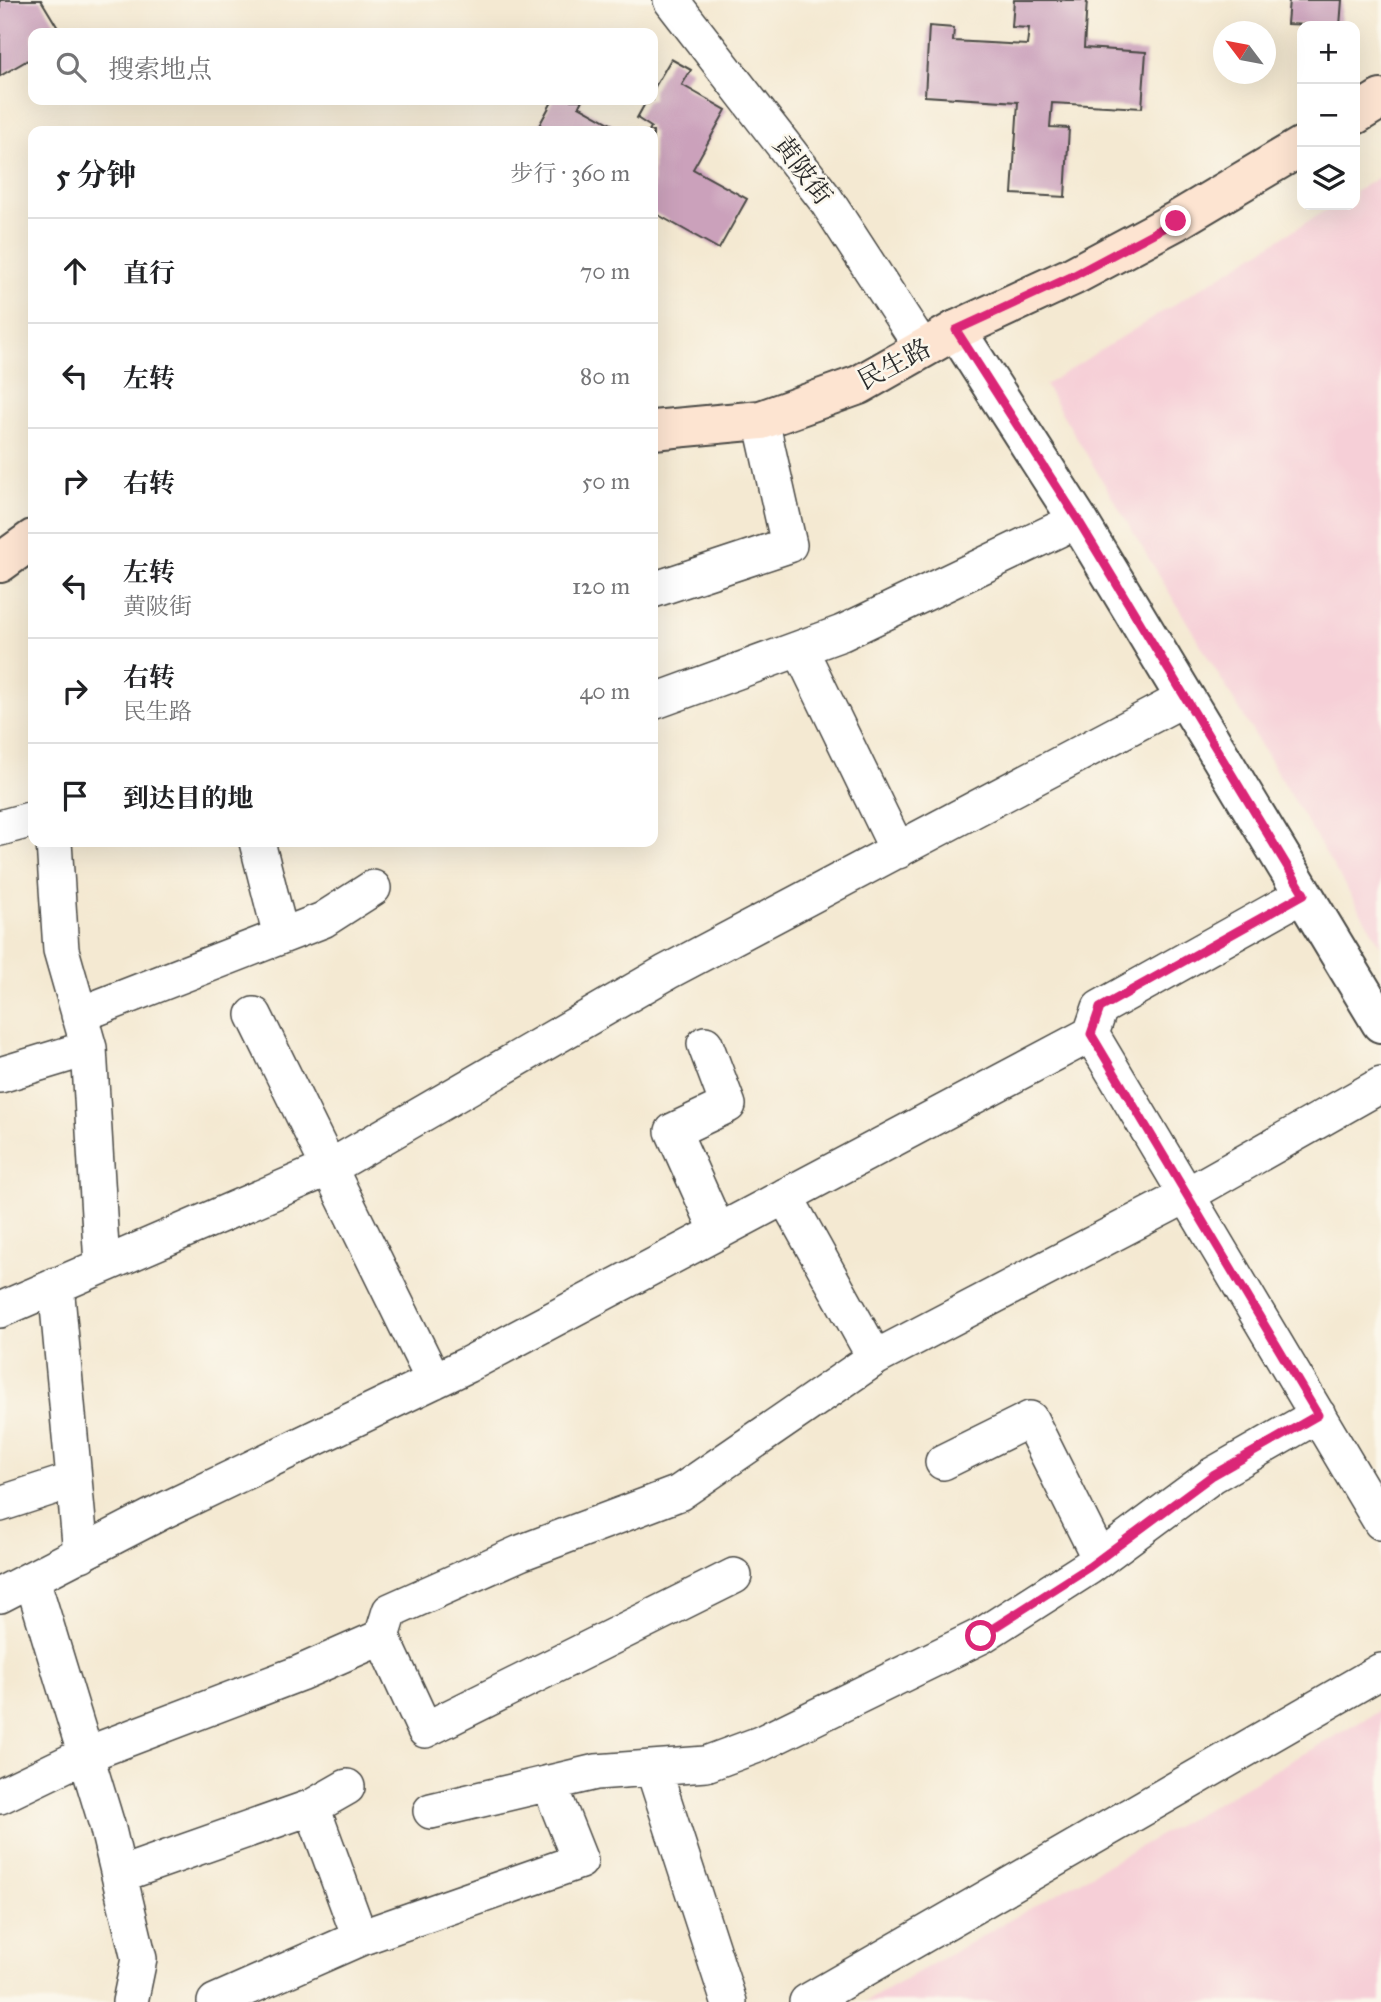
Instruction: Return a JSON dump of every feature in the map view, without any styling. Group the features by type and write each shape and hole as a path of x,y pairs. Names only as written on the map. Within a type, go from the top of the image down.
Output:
{"main road":[{"path":"1360,111 1381,99"},
{"name":"民生路","path":"658,430 761,420 859,384 956,330 1107,257 1300,147"},
{"path":"0,563 28,543"}],"street":[{"name":"黄陂街","path":"671,0 826,200 923,349"},
{"path":"956,330 1078,520 1381,1023"},
{"path":"658,588 789,545 761,420"},
{"path":"658,700 842,633 1078,520"},
{"path":"800,649 898,850"},
{"path":"0,1310 329,1168 667,972 1185,698"},
{"path":"0,828 28,820"},
{"path":"54,847 61,950 84,1032 102,1265"},
{"path":"258,847 281,936"},
{"path":"0,1074 281,936 323,920 373,888"},
{"path":"0,1595 434,1381 1091,1034 1100,1008 1304,894"},
{"path":"254,1015 434,1381"},
{"path":"1091,1034 1381,1522"},
{"path":"705,1044 729,1105 673,1131 718,1231"},
{"path":"734,1576 425,1730 382,1637 390,1611 520,1553 678,1493 875,1358 1187,1195 1381,1085"},
{"path":"785,1196 875,1358"},
{"path":"56,1285 81,1554"},
{"path":"431,1811 596,1772 706,1764 760,1744 981,1636 1100,1559 1213,1475 1318,1415"},
{"path":"943,1462 1030,1419 1100,1559"},
{"path":"0,1504 74,1480"},
{"path":"32,1579 119,1875 139,1959 130,2002"},
{"path":"0,1796 85,1755 300,1673 382,1637"},
{"path":"807,2002 1381,1671"},
{"path":"653,1768 729,2002"},
{"path":"215,2002 360,1938 580,1861 549,1783"},
{"path":"119,1875 312,1807 347,1787"},
{"path":"312,1807 360,1938"}],"shaded area":[{"path":"1381,176 1381,946 1045,385 1326,210 1360,210 1360,189"},
{"path":"1381,1710 1381,2002 865,2002"}],"building":[{"path":"0,0 41,0 58,28 28,28 28,60 0,76"},
{"path":"1014,0 1087,0 1084,48 1146,52 1142,108 1052,103 1050,127 1069,128 1065,197 1012,194 1018,102 925,96 929,26 954,28 953,41 1027,45 1029,28 1012,27"},
{"path":"1289,0 1342,0 1340,21 1297,21 1297,24 1287,24"},
{"path":"671,59 691,70 682,85 726,110 693,169 747,199 719,249 658,215 658,126 649,126 637,118 644,105 658,105 658,81"},
{"path":"550,105 580,105 615,126 539,126"}],"route":[{"path":"981,1636 1089,1567 1213,1475 1318,1415 1091,1034 1100,1008 1304,894 1078,520 956,330 1073,276 1176,221"}]}
